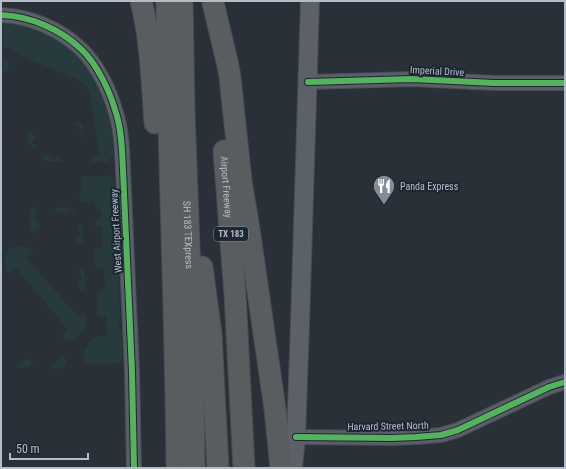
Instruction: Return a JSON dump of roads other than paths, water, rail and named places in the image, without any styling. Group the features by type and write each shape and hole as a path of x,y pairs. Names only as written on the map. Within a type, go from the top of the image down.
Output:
{"highway":[{"path":"141,1 144,10 151,60 157,147 171,222"},
{"path":"167,1 177,468"},
{"name":"SH 183 TEXpress","path":"182,1 193,354 194,468"},
{"name":"SH 183 TEXpress","path":"192,1 201,260 204,468"},
{"path":"213,2 230,77 241,181 276,409 281,468"},
{"name":"Airport Freeway","path":"213,2 235,294 244,468"},
{"path":"201,260 211,334 218,468"},
{"path":"165,468 176,409"}],"main road":[{"path":"293,468 296,437 310,1"}],"street":[{"name":"West Airport Freeway","path":"1,15 20,17 42,24 66,37 81,48 94,65 106,87 117,114 121,139 124,186 132,372 134,468"},
{"name":"Imperial Drive","path":"308,82 412,79 494,83 565,83"},
{"name":"Harvard Street North","path":"296,437 392,438 441,435 458,430 549,387 565,382"}],"place":[{"name":"Panda Express","path":"384,206"}]}
